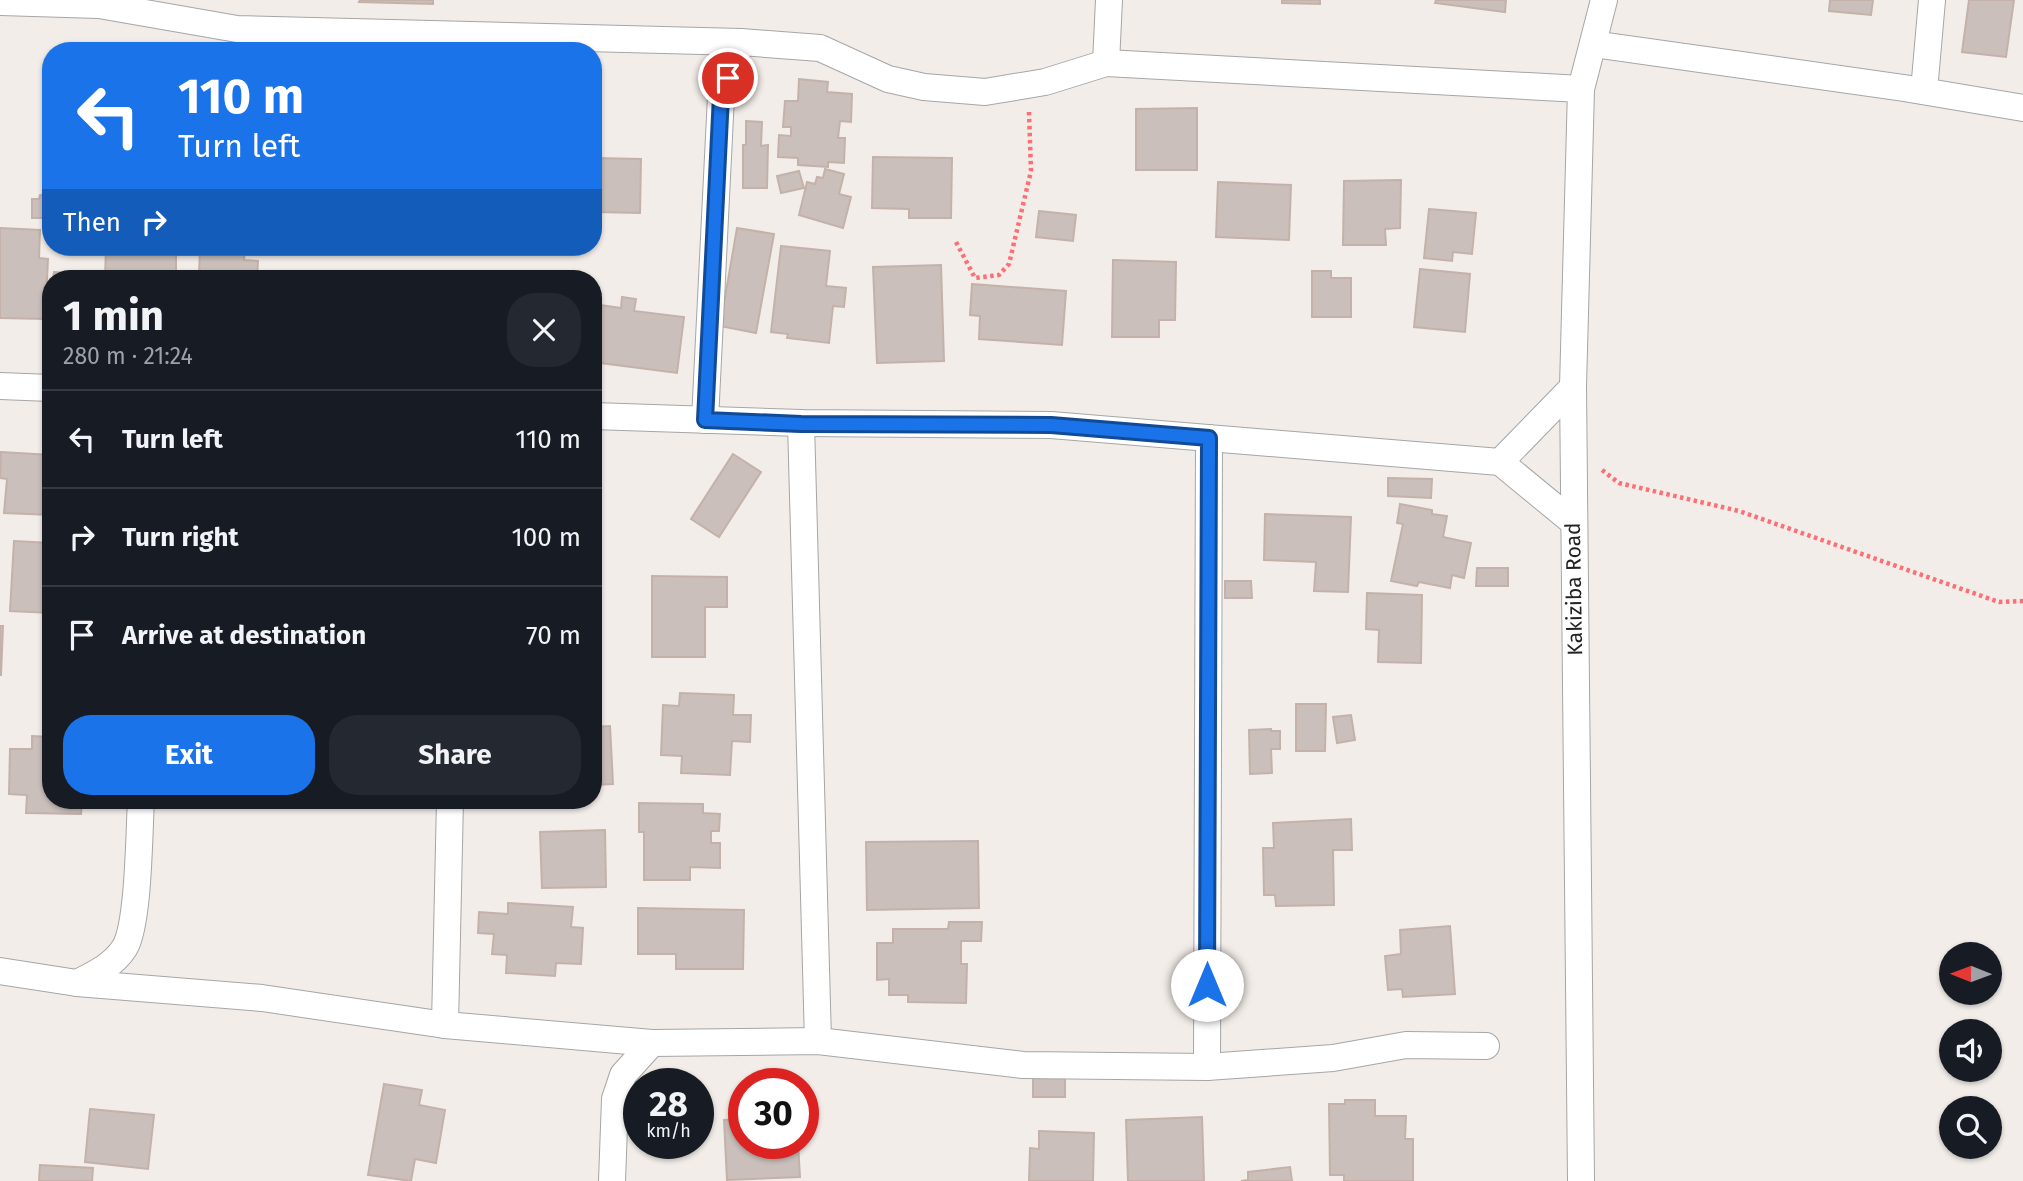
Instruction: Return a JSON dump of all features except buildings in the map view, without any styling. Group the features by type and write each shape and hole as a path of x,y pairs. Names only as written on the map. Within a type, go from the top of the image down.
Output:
{"street":[{"path":"1106,64 1109,0"},
{"name":"Kakiziba Road","path":"1581,1181 1573,387 1580,89 1604,0"},
{"path":"1924,91 1932,0"},
{"path":"0,2 99,5 237,29 741,42 820,48 888,79 924,87 985,92 1045,82 1106,64 1580,89"},
{"path":"705,420 721,96 741,42"},
{"path":"1593,44 1924,91 2023,108"},
{"path":"0,386 42,388"},
{"path":"1500,462 1573,387"},
{"path":"602,416 801,424 1051,425 1500,462 1573,522"},
{"path":"801,424 818,1041"},
{"path":"1207,1067 1209,438"},
{"path":"77,983 104,970 125,946 133,916 140,809"},
{"path":"445,1025 450,809"},
{"path":"0,971 77,983 262,998 445,1025 652,1043 818,1041 1023,1065 1207,1067 1333,1058 1406,1045 1486,1046"},
{"path":"612,1181 615,1099 623,1075 652,1043"}],"path":[{"path":"956,242 975,278 999,275 1009,264 1031,171 1029,105 1045,82"},
{"path":"1574,449 1619,483 1739,511 1999,603 2023,601"}],"route":[{"path":"728,78 721,96 705,420 801,424 1051,425 1209,438 1207,985"}]}
